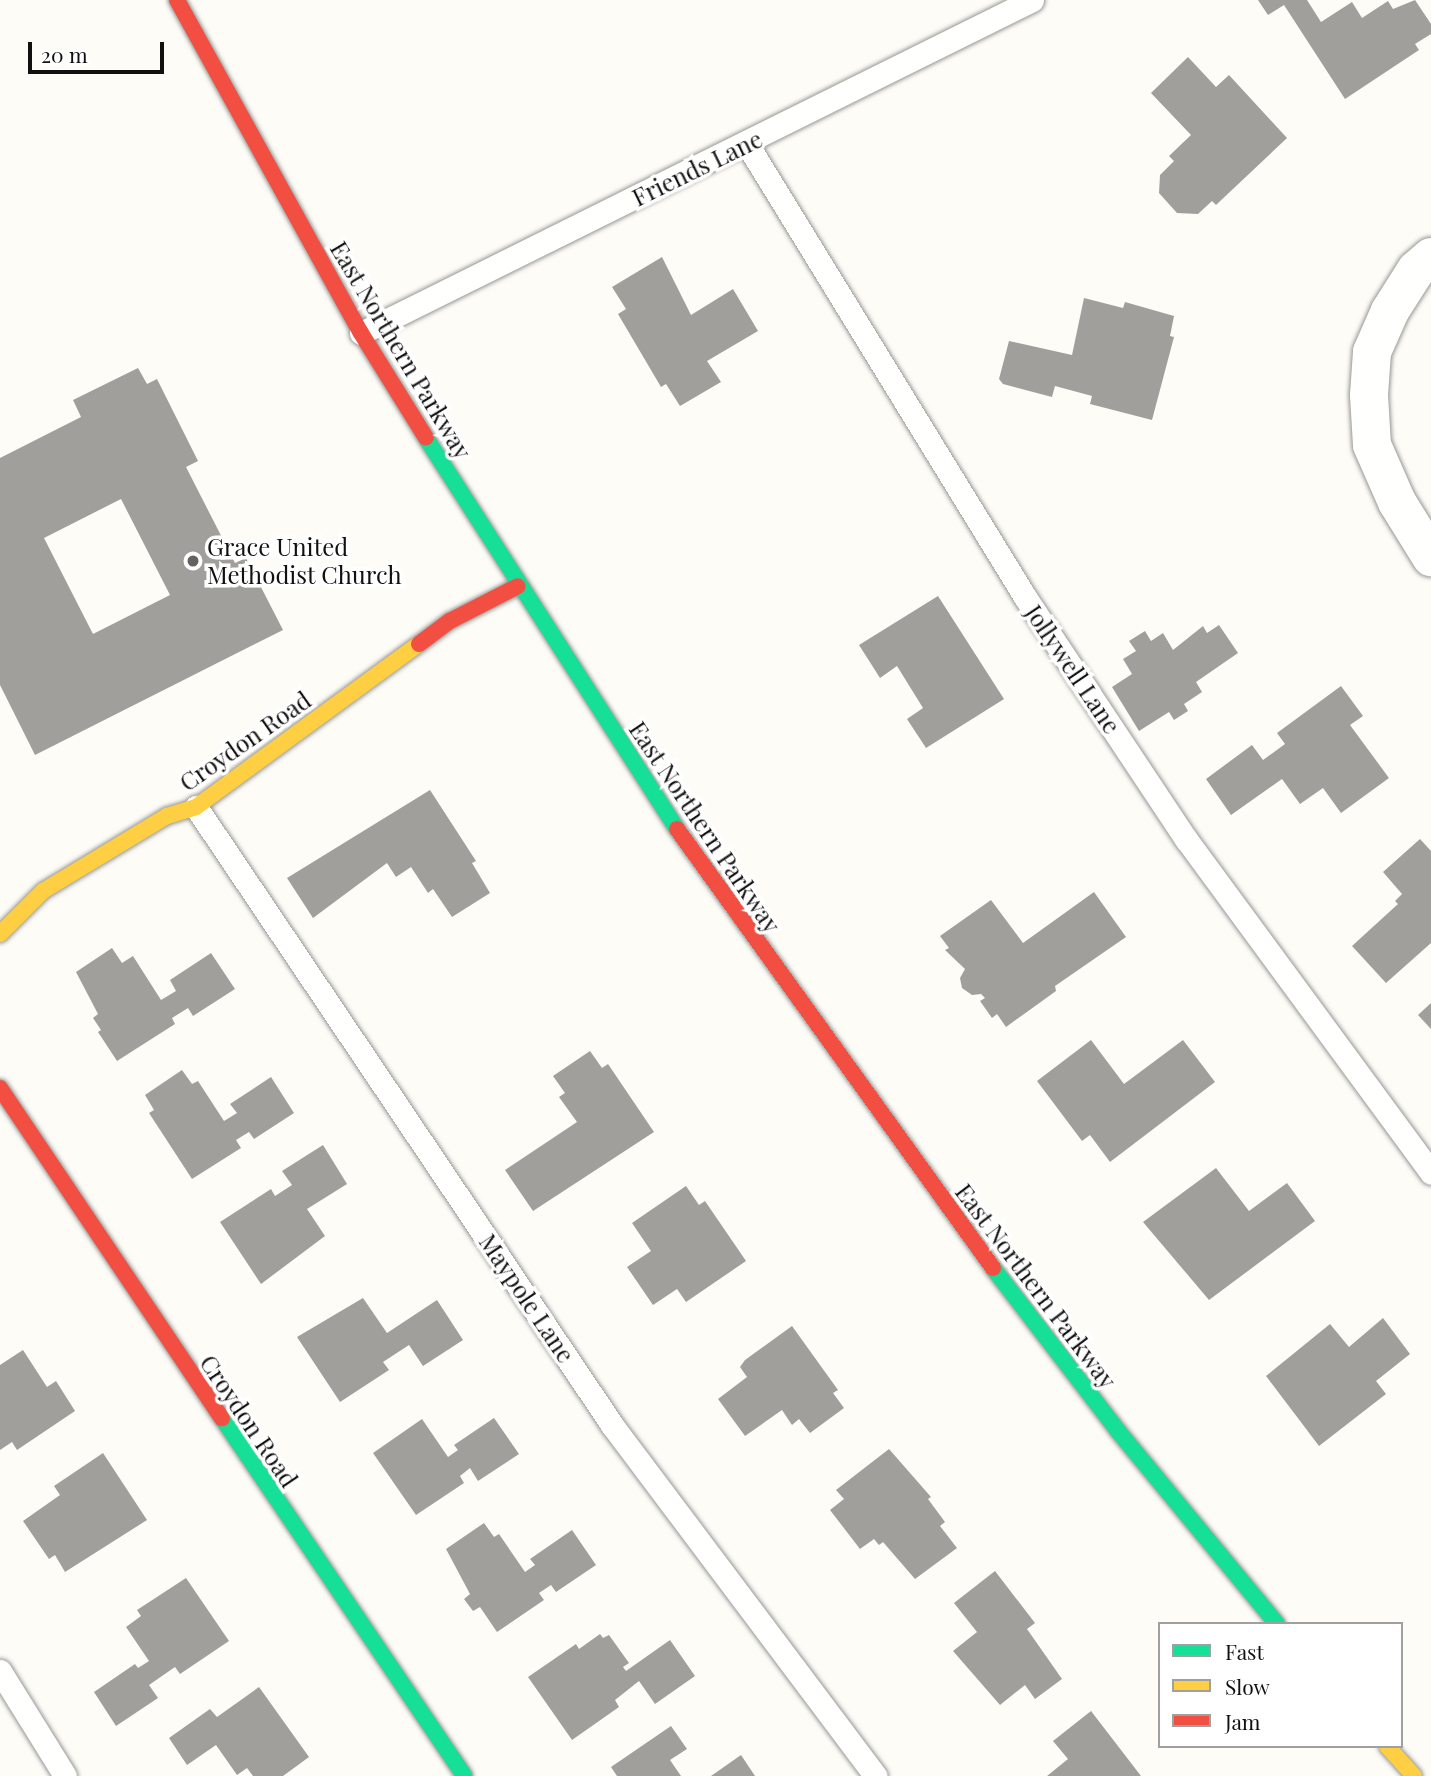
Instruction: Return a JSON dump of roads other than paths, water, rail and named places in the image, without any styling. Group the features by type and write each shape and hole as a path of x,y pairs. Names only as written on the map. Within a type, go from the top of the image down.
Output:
{"main road":[{"name":"East Northern Parkway","path":"177,0 361,333 518,586 701,866 938,1196 1118,1431 1275,1622"},
{"name":"Croydon Road","path":"0,934 18,912 43,891 167,816 196,807 450,621 518,586"},
{"name":"Croydon Road","path":"0,1088 90,1228 464,1776"},
{"path":"1389,1748 1414,1776"}],"street":[{"path":"1431,257 1416,270 1390,311 1373,352 1369,395 1372,445 1397,502 1431,557"}],"lane":[{"name":"Friends Lane","path":"361,333 747,144 1032,0"},
{"name":"Jollywell Lane","path":"747,144 1025,597 1186,839 1431,1173"},
{"name":"Maypole Lane","path":"196,807 612,1425 876,1776"},
{"path":"0,1671 65,1776"}],"place":[{"name":"Grace United Methodist Church","path":"193,561"}]}
